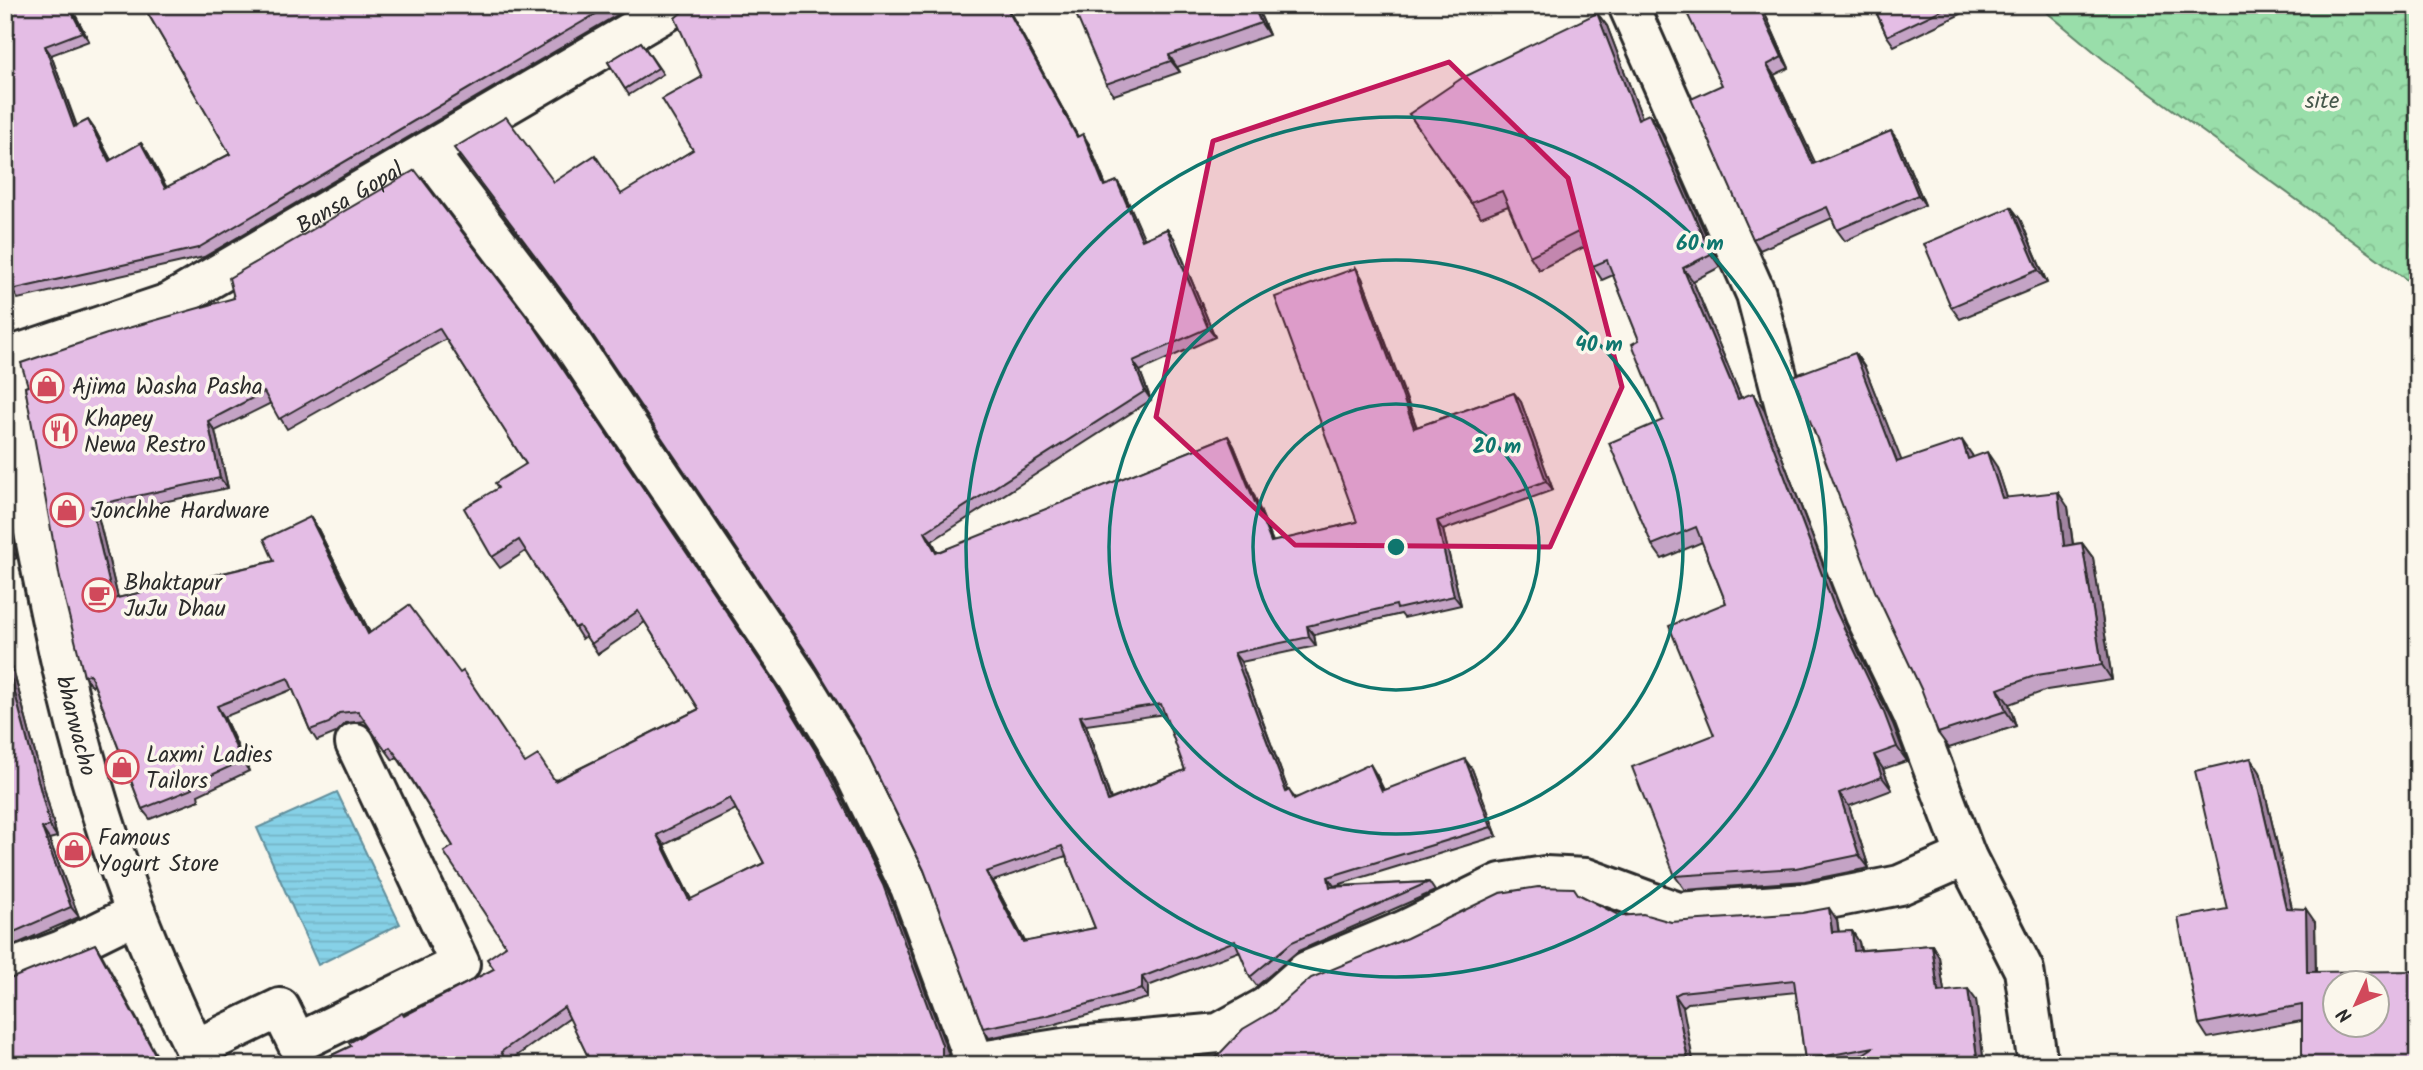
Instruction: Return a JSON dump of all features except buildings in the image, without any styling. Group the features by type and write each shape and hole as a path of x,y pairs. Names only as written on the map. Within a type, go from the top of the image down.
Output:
{"street":[{"name":"Bansa Gopal","path":"5,358 169,303 429,153 677,5"},
{"path":"1628,5 1756,294 1788,418 1865,615 1913,715 1966,856 2024,970 2038,1065"},
{"path":"429,153 561,327 799,680 841,748 910,887 972,1063 1069,1047 1219,1033 1266,1007 1307,971 1405,930 1501,883 1545,876 1586,878 1678,912 1808,903 1900,885 1966,856"},
{"name":"bharwacho","path":"5,369 63,681 90,781 135,914 199,1057"},
{"path":"199,1057 280,1008 297,1043 460,964 355,743"},
{"path":"5,971 62,950 135,914"}],"highlighted area":[{"path":"1449,62 1568,178 1622,387 1550,547 1295,545 1156,417 1213,141"}],"green space":[{"name":"site","path":"2038,5 2418,5 2418,288 2103,59"}],"water":[{"path":"337,792 400,924 318,965 257,828"}],"place":[{"name":"Ajima Washa Pasha","path":"47,386"},
{"name":"Khapey Newa Restro","path":"60,431"},
{"name":"Jonchhe Hardware","path":"67,510"},
{"name":"Bhaktapur JuJu Dhau","path":"99,595"},
{"name":"Laxmi Ladies Tailors","path":"122,767"},
{"name":"Famous Yogurt Store","path":"74,850"}]}
